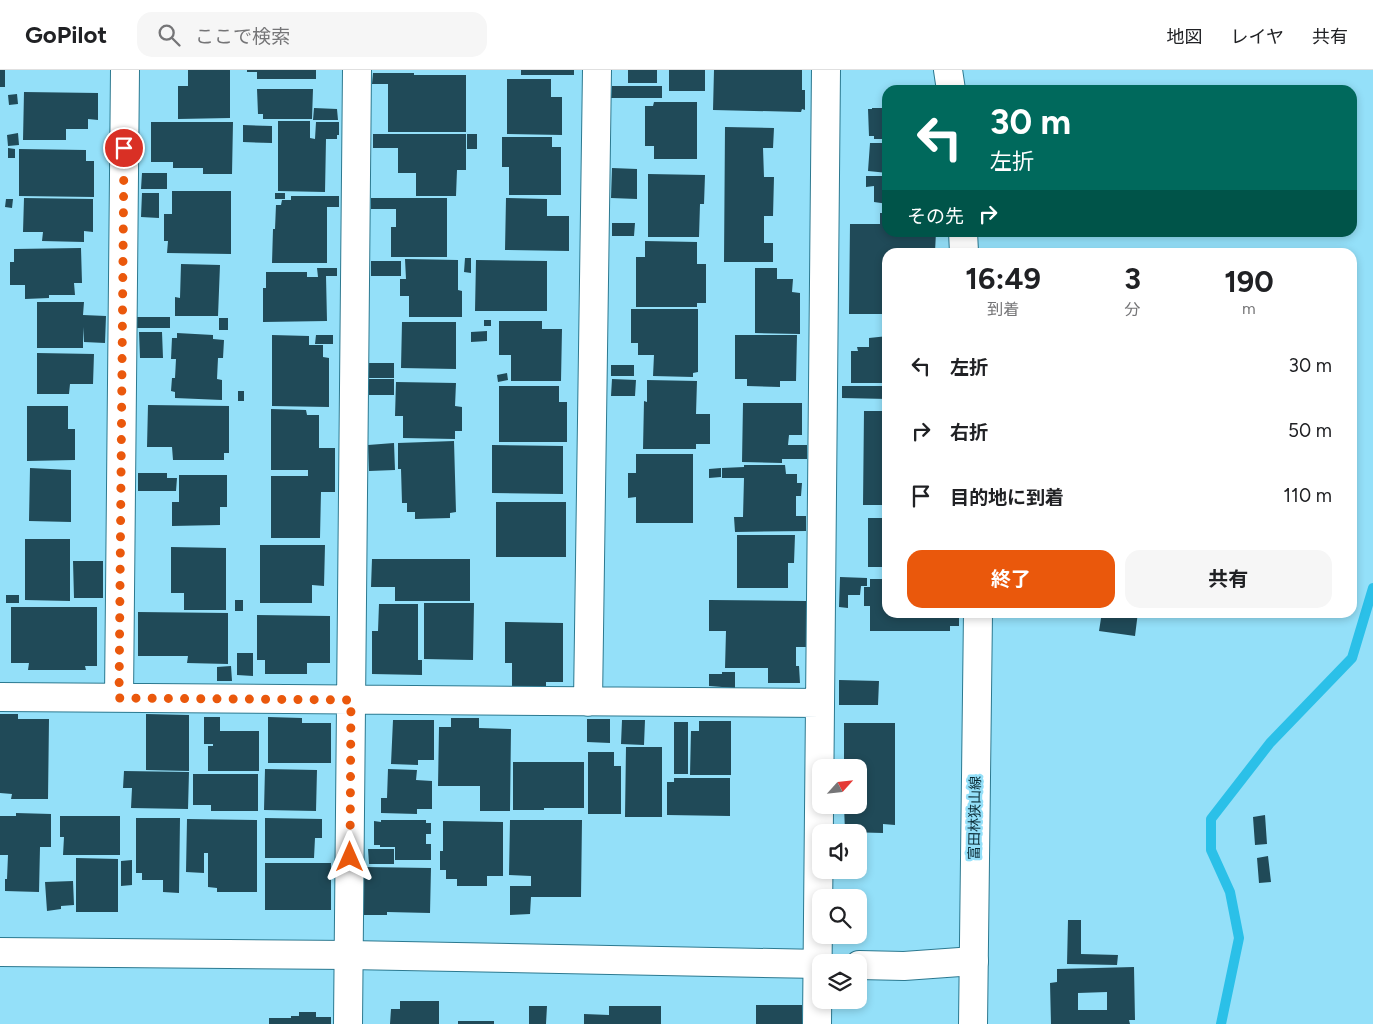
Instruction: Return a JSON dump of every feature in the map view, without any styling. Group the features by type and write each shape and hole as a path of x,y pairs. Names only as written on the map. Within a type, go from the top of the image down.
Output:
{"street":[{"path":"119,698 125,70"},
{"path":"348,1024 357,70"},
{"path":"588,702 597,70"},
{"path":"820,954 820,703 826,70"},
{"path":"948,70 950,85"},
{"name":"富田林狭山線","path":"973,1024 978,618"},
{"path":"0,697 820,703"},
{"path":"0,952 349,955 812,964"},
{"path":"867,965 904,966 974,961"},
{"path":"817,1024 818,1009"}],"building":[{"path":"0,70 5,70 5,87 0,87"},
{"path":"188,70 230,70 230,118 178,119 178,86 188,86"},
{"path":"247,70 316,70 316,79 257,79 257,72 247,72"},
{"path":"521,70 574,70 574,75 521,75"},
{"path":"628,70 657,70 657,83 628,83"},
{"path":"669,70 705,70 705,91 669,91"},
{"path":"714,70 802,70 805,110 802,109 801,112 713,110"},
{"path":"373,73 466,75 466,132 388,132 388,84 372,84"},
{"path":"507,79 551,79 551,97 562,97 562,135 507,134"},
{"path":"612,86 662,86 662,98 611,98"},
{"path":"257,89 313,89 312,119 263,119 263,114 258,114"},
{"path":"24,92 98,93 98,120 88,119 88,129 66,129 66,140 23,140"},
{"path":"17,94 18,104 9,105 8,95"},
{"path":"654,102 697,102 697,159 654,159 654,146 645,146 645,106 653,106"},
{"path":"314,108 337,109 338,120 313,120"},
{"path":"882,108 882,139 874,139 874,136 869,136 868,109"},
{"path":"278,121 310,121 310,138 315,139 316,122 339,122 339,135 337,135 337,139 326,139 325,192 278,191"},
{"path":"151,122 233,122 232,174 203,174 203,168 173,168 173,162 151,162"},
{"path":"243,125 272,126 272,143 243,142"},
{"path":"725,127 774,128 773,148 763,148 764,177 774,177 773,216 764,216 764,243 773,243 773,262 724,262"},
{"path":"18,133 19,145 8,146 7,135"},
{"path":"373,134 466,134 466,170 457,170 456,196 416,196 416,173 398,173 398,148 373,148"},
{"path":"467,134 477,134 477,149 467,149"},
{"path":"502,137 552,137 552,147 561,147 561,195 509,195 509,167 502,167"},
{"path":"870,143 882,143 882,172 868,171"},
{"path":"8,148 15,149 15,158 8,158"},
{"path":"19,149 86,150 86,161 94,161 94,197 19,196"},
{"path":"612,168 637,169 637,199 611,198"},
{"path":"142,173 167,173 167,189 141,189"},
{"path":"648,174 705,175 704,204 700,204 699,237 648,237"},
{"path":"866,176 882,176 882,203 874,202 874,186 866,187"},
{"path":"172,191 231,191 231,254 167,253 168,241 164,241 164,214 172,214"},
{"path":"142,193 159,193 159,218 141,217"},
{"path":"275,193 285,193 285,199 275,199"},
{"path":"291,196 339,196 339,207 327,207 327,263 272,263 276,205 281,205 282,200 291,200"},
{"path":"24,198 93,199 93,232 84,231 84,242 42,241 43,232 23,232"},
{"path":"371,198 447,198 447,257 391,257 391,227 396,227 396,209 371,209"},
{"path":"506,198 547,199 547,216 569,216 569,251 505,250"},
{"path":"6,199 13,199 12,208 5,207"},
{"path":"880,213 882,213 882,237 936,237 935,248 882,248 882,314 849,314 850,224 880,224"},
{"path":"612,223 635,223 634,236 612,236"},
{"path":"645,241 697,242 697,264 706,264 706,303 697,303 697,307 636,307 636,257 645,257"},
{"path":"81,248 82,283 74,283 75,295 49,295 49,298 25,299 25,285 10,285 10,262 14,262 14,249"},
{"path":"465,258 471,258 471,273 464,272"},
{"path":"405,259 458,260 458,290 462,291 462,317 409,317 409,296 400,296 400,279 406,279"},
{"path":"476,260 547,261 547,311 475,311"},
{"path":"371,261 401,261 401,276 371,276"},
{"path":"181,264 220,265 218,316 175,316 175,297 180,298"},
{"path":"317,268 337,268 337,276 326,276 327,321 263,322 263,288 266,288 266,272 307,272 307,277 318,277"},
{"path":"755,268 777,268 777,279 793,279 792,292 800,293 800,334 755,333"},
{"path":"37,302 84,302 83,315 106,316 105,343 84,342 83,327 83,348 37,348"},
{"path":"631,309 698,309 698,372 693,373 693,377 653,376 654,355 638,355 638,343 631,343"},
{"path":"137,317 170,317 170,328 137,328"},
{"path":"219,318 228,318 228,330 219,330"},
{"path":"484,320 491,320 491,326 484,326"},
{"path":"499,321 542,321 542,329 562,329 561,381 511,381 511,355 499,355"},
{"path":"402,322 456,322 456,369 401,368"},
{"path":"487,331 487,341 471,342 471,332"},
{"path":"139,332 162,332 163,358 140,358"},
{"path":"177,333 213,335 213,339 224,340 223,358 218,358 217,379 222,380 222,400 175,398 175,392 171,391 172,378 175,378 176,359 171,359 172,338 177,338"},
{"path":"272,335 309,336 309,345 323,345 323,357 329,358 329,407 272,406"},
{"path":"316,335 333,335 333,344 315,344"},
{"path":"735,335 797,335 796,381 780,381 780,387 747,386 747,379 735,379"},
{"path":"882,337 882,383 851,383 851,351 858,351 857,347 869,347 869,338"},
{"path":"37,353 94,354 93,384 70,384 69,394 37,394"},
{"path":"369,363 394,363 394,378 369,378"},
{"path":"611,365 634,365 634,376 611,376"},
{"path":"507,373 508,380 498,382 497,375"},
{"path":"369,379 394,379 394,395 369,395"},
{"path":"612,379 636,380 635,396 611,396"},
{"path":"647,380 697,381 696,414 710,414 710,444 696,444 696,449 643,449 644,401 647,402"},
{"path":"396,382 456,383 455,406 462,407 462,431 455,431 455,439 403,438 403,416 395,416"},
{"path":"499,386 559,386 559,402 567,402 567,442 499,442"},
{"path":"842,386 882,386 882,399 842,398"},
{"path":"238,391 244,391 244,401 238,401"},
{"path":"743,403 802,403 802,435 789,435 788,445 807,445 807,459 782,459 782,463 742,462"},
{"path":"148,405 229,406 229,453 224,453 224,460 173,460 172,447 147,447"},
{"path":"27,406 68,406 68,429 75,429 75,460 27,461"},
{"path":"271,409 306,410 307,415 319,415 319,448 335,448 335,492 321,492 320,538 271,538 271,476 308,476 308,470 271,470"},
{"path":"864,411 882,411 882,505 863,505"},
{"path":"454,441 456,512 450,513 450,518 415,519 415,512 407,512 407,503 402,503 401,469 398,469 398,443"},
{"path":"394,443 395,470 369,471 368,445"},
{"path":"492,445 563,446 563,494 492,493"},
{"path":"636,454 693,454 693,523 636,523 636,497 628,498 628,473 636,473"},
{"path":"744,465 785,465 786,474 797,474 797,483 802,483 801,496 796,496 796,516 806,516 806,531 735,532 734,517 743,517 744,478 722,478 722,468 744,467"},
{"path":"30,468 71,470 71,522 29,521"},
{"path":"721,468 721,477 709,478 709,469"},
{"path":"138,473 167,473 167,478 177,478 176,491 138,491"},
{"path":"179,475 227,475 227,507 220,507 220,525 172,526 172,502 179,502"},
{"path":"496,502 566,502 566,557 496,557"},
{"path":"868,518 882,518 882,567 868,567"},
{"path":"737,535 795,535 794,563 788,563 788,588 737,588"},
{"path":"25,539 70,539 70,601 25,600"},
{"path":"260,545 325,545 324,586 312,585 312,603 260,603"},
{"path":"171,547 226,548 226,610 184,610 184,593 171,593"},
{"path":"372,559 470,559 470,601 395,601 395,587 371,587"},
{"path":"73,561 103,561 103,598 74,598"},
{"path":"840,577 867,578 867,586 861,586 860,595 848,595 848,608 839,607"},
{"path":"870,579 882,579 882,618 959,618 959,626 950,626 950,631 870,631 870,606 864,606 864,587 870,587"},
{"path":"6,595 19,595 19,603 6,603"},
{"path":"235,600 243,600 243,611 235,611"},
{"path":"709,600 806,601 806,647 796,647 796,666 799,666 800,683 768,683 768,668 725,668 726,631 709,631"},
{"path":"424,603 474,603 473,660 424,659"},
{"path":"379,604 418,604 418,660 422,660 422,675 372,674 372,631 378,631"},
{"path":"11,607 97,607 97,666 85,666 86,670 28,670 29,663 11,663"},
{"path":"138,612 228,613 228,664 187,663 188,656 138,656"},
{"path":"257,615 330,616 330,663 307,663 307,674 265,674 265,660 257,660"},
{"path":"1101,618 1137,618 1135,636 1099,631"},
{"path":"505,622 563,623 563,682 546,682 546,686 512,686 512,663 505,663"},
{"path":"237,653 253,653 253,676 237,675"},
{"path":"231,666 232,681 217,681 217,667"},
{"path":"722,672 735,672 735,688 709,686 709,674 722,674"},
{"path":"839,680 879,681 878,705 839,705"},
{"path":"0,714 18,714 18,719 49,719 48,799 11,799 12,794 0,793"},
{"path":"146,714 189,715 189,771 146,770"},
{"path":"204,717 220,717 220,731 259,731 259,771 208,771 208,746 213,746 213,744 204,744"},
{"path":"268,717 302,718 302,723 331,723 331,763 268,763"},
{"path":"451,718 479,718 479,728 511,729 510,811 480,811 480,786 438,786 439,727 451,727"},
{"path":"587,719 610,719 610,743 587,742"},
{"path":"393,720 434,720 434,760 418,760 418,765 391,764"},
{"path":"622,720 645,720 644,745 621,744"},
{"path":"699,721 731,721 731,775 690,775 691,731 699,731"},
{"path":"674,722 688,722 688,774 674,774"},
{"path":"844,723 895,723 895,825 883,824 883,833 867,833 867,824 845,824 844,814 868,814 868,759 844,759"},
{"path":"626,747 662,747 662,817 625,817"},
{"path":"588,752 614,752 614,766 621,766 621,814 588,814"},
{"path":"513,762 584,762 584,808 513,810"},
{"path":"265,769 317,770 316,811 264,810"},
{"path":"388,769 417,770 416,780 432,781 432,809 417,809 417,814 381,813 381,798 387,798"},
{"path":"124,771 189,772 188,809 131,808 132,788 123,788"},
{"path":"193,774 258,774 258,811 211,811 211,805 193,805"},
{"path":"674,778 730,778 730,816 667,815 667,782 674,782"},
{"path":"16,813 51,814 51,847 40,847 39,892 5,891 8,855 0,855 0,816 16,816"},
{"path":"1265,815 1267,844 1255,845 1253,817"},
{"path":"60,816 120,816 120,855 63,855 64,837 60,837"},
{"path":"136,818 180,818 179,893 163,892 163,880 142,880 142,873 136,873"},
{"path":"265,818 322,819 322,838 315,838 314,858 265,858"},
{"path":"187,819 257,820 257,892 217,892 217,888 208,887 208,853 204,853 204,873 186,872"},
{"path":"381,820 426,820 426,823 431,823 431,834 426,834 426,844 431,844 431,860 395,860 395,847 374,845 374,821 381,822"},
{"path":"510,820 582,820 581,897 531,897 530,914 510,915 510,886 531,886 531,876 509,875"},
{"path":"443,821 503,822 503,876 487,876 487,886 457,886 457,879 446,879 446,870 440,870 440,851 443,851"},
{"path":"368,849 394,849 394,864 369,864"},
{"path":"1268,856 1271,882 1259,883 1257,858"},
{"path":"76,858 118,859 118,912 76,912"},
{"path":"132,860 132,885 121,886 121,861"},
{"path":"265,863 331,863 331,910 265,910"},
{"path":"364,867 431,868 430,913 387,912 387,915 364,915"},
{"path":"73,881 74,905 61,906 61,909 47,911 45,882"},
{"path":"1068,920 1081,920 1081,954 1118,955 1117,965 1067,964"},
{"path":"1134,967 1135,1020 1129,1020 1130,1024 1051,1024 1050,983 1057,982 1057,969","holes":["1107,992 1107,1010 1078,1010 1078,993"]},
{"path":"400,1001 439,1001 439,1024 390,1024 391,1009 400,1009"},
{"path":"756,1005 802,1005 802,1024 756,1024"},
{"path":"529,1006 547,1006 546,1024 529,1024"},
{"path":"609,1006 661,1006 661,1024 584,1024 584,1014 609,1015"},
{"path":"299,1012 316,1012 316,1017 331,1017 331,1024 269,1024 269,1018 291,1018 291,1016 299,1016"},
{"path":"458,1021 494,1021 494,1024 458,1024"}],"waterway":[{"path":"1221,1024 1239,938 1230,892 1211,850 1211,819 1270,743 1352,658 1373,588"}],"route":[{"path":"124,148 119,698 351,700 350,857"}]}
